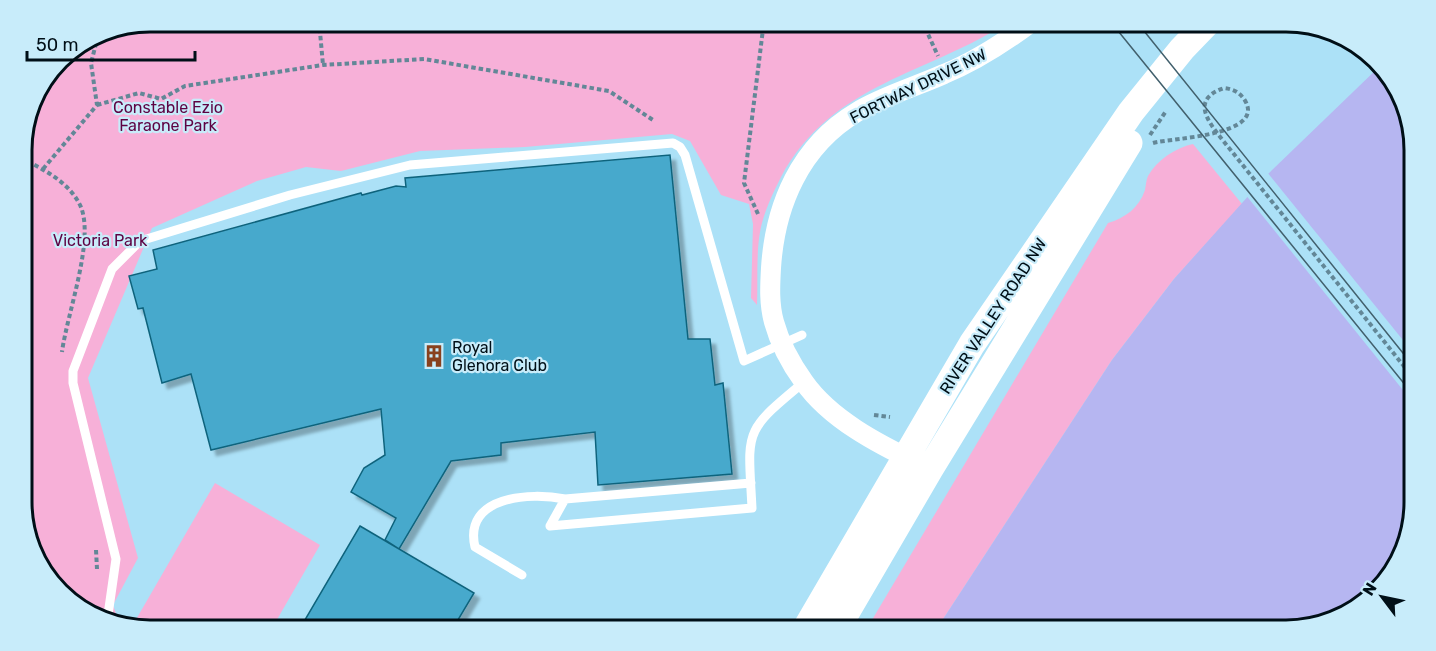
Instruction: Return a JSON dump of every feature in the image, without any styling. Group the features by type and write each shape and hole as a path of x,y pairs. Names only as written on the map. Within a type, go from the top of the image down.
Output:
{"main road":[{"name":"RIVER VALLEY ROAD NW","path":"811,619 972,344 1083,179 1153,84 1199,32"},
{"name":"RIVER VALLEY ROAD NW","path":"842,619 930,469 1145,117 1211,32"}],"street":[{"name":"FORTWAY DRIVE NW","path":"930,469 905,457 828,409 804,382 782,346 773,320 770,294 772,244 784,195 813,149 835,129 856,112 986,54 1020,32"}],"lane":[{"path":"108,612 116,559 73,383 73,371 112,269 140,242 290,195 410,165 673,143 681,147 685,155 744,361 782,346 802,335"},
{"path":"565,500 550,526 752,508 749,450 753,431 767,413 804,382"},
{"path":"522,575 475,547 473,539 476,520 493,503 538,496 565,500 751,483"}],"path":[{"path":"320,32 323,65"},
{"path":"763,32 744,183 772,244"},
{"path":"927,32 936,52"},
{"path":"96,45 91,63 97,105"},
{"path":"43,169 97,105 139,93 161,99 185,86 323,65 424,59 609,92 653,120"},
{"path":"1167,139 1211,134 1217,133 1221,132 1233,128 1245,117 1247,110 1243,98 1231,89 1216,91 1204,106 1207,120 1215,131 1217,133 1221,138 1404,366"},
{"path":"1144,144 1168,108"},
{"path":"32,164 59,180 78,202 86,224 86,237"},
{"path":"869,412 890,417"}],"green space":[{"name":"Constable Ezio Faraone Park","path":"149,32 991,32 854,100 827,120 802,145 781,177 763,218 758,250 757,305 751,298 753,224 749,204 721,195 690,141 672,134 525,147 420,151 341,171 306,167 257,181 152,228 88,378 138,558 113,605 116,614 90,604 66,585 56,573 40,547 32,502 32,141 40,104 47,90 66,66 90,47 111,38"},
{"path":"1193,144 1242,204 1174,279 1112,360 943,619 872,619 1108,223 1126,215 1135,207 1145,190 1148,176 1161,160"},
{"path":"215,483 320,545 277,620 137,618"}],"water":[{"path":"1374,71 1389,90 1396,104 1404,149 1404,502 1402,525 1396,547 1389,561 1384,567 1352,567 1352,600 1332,611 1295,619 943,619 1112,360 1174,279 1268,174"}],"pier":[{"path":"1267,172 1404,341 1404,391 1245,194"}],"building":[{"name":"Royal Glenora Club","path":"670,155 688,339 710,339 715,385 723,383 732,474 598,485 595,432 501,443 501,455 451,461 399,549 385,540 396,518 351,492 364,468 385,455 381,409 211,450 191,374 162,383 143,308 138,309 129,276 157,269 153,250 361,193 362,195 396,186 406,187 405,178"},
{"path":"360,526 474,593 458,620 305,620"}],"tram line":[{"path":"1119,32 1404,383"},
{"path":"1145,32 1404,354"}],"place":[{"name":"Royal Glenora Club","path":"434,356"}],"park label":[{"name":"Victoria Park","path":"100,240"}]}
